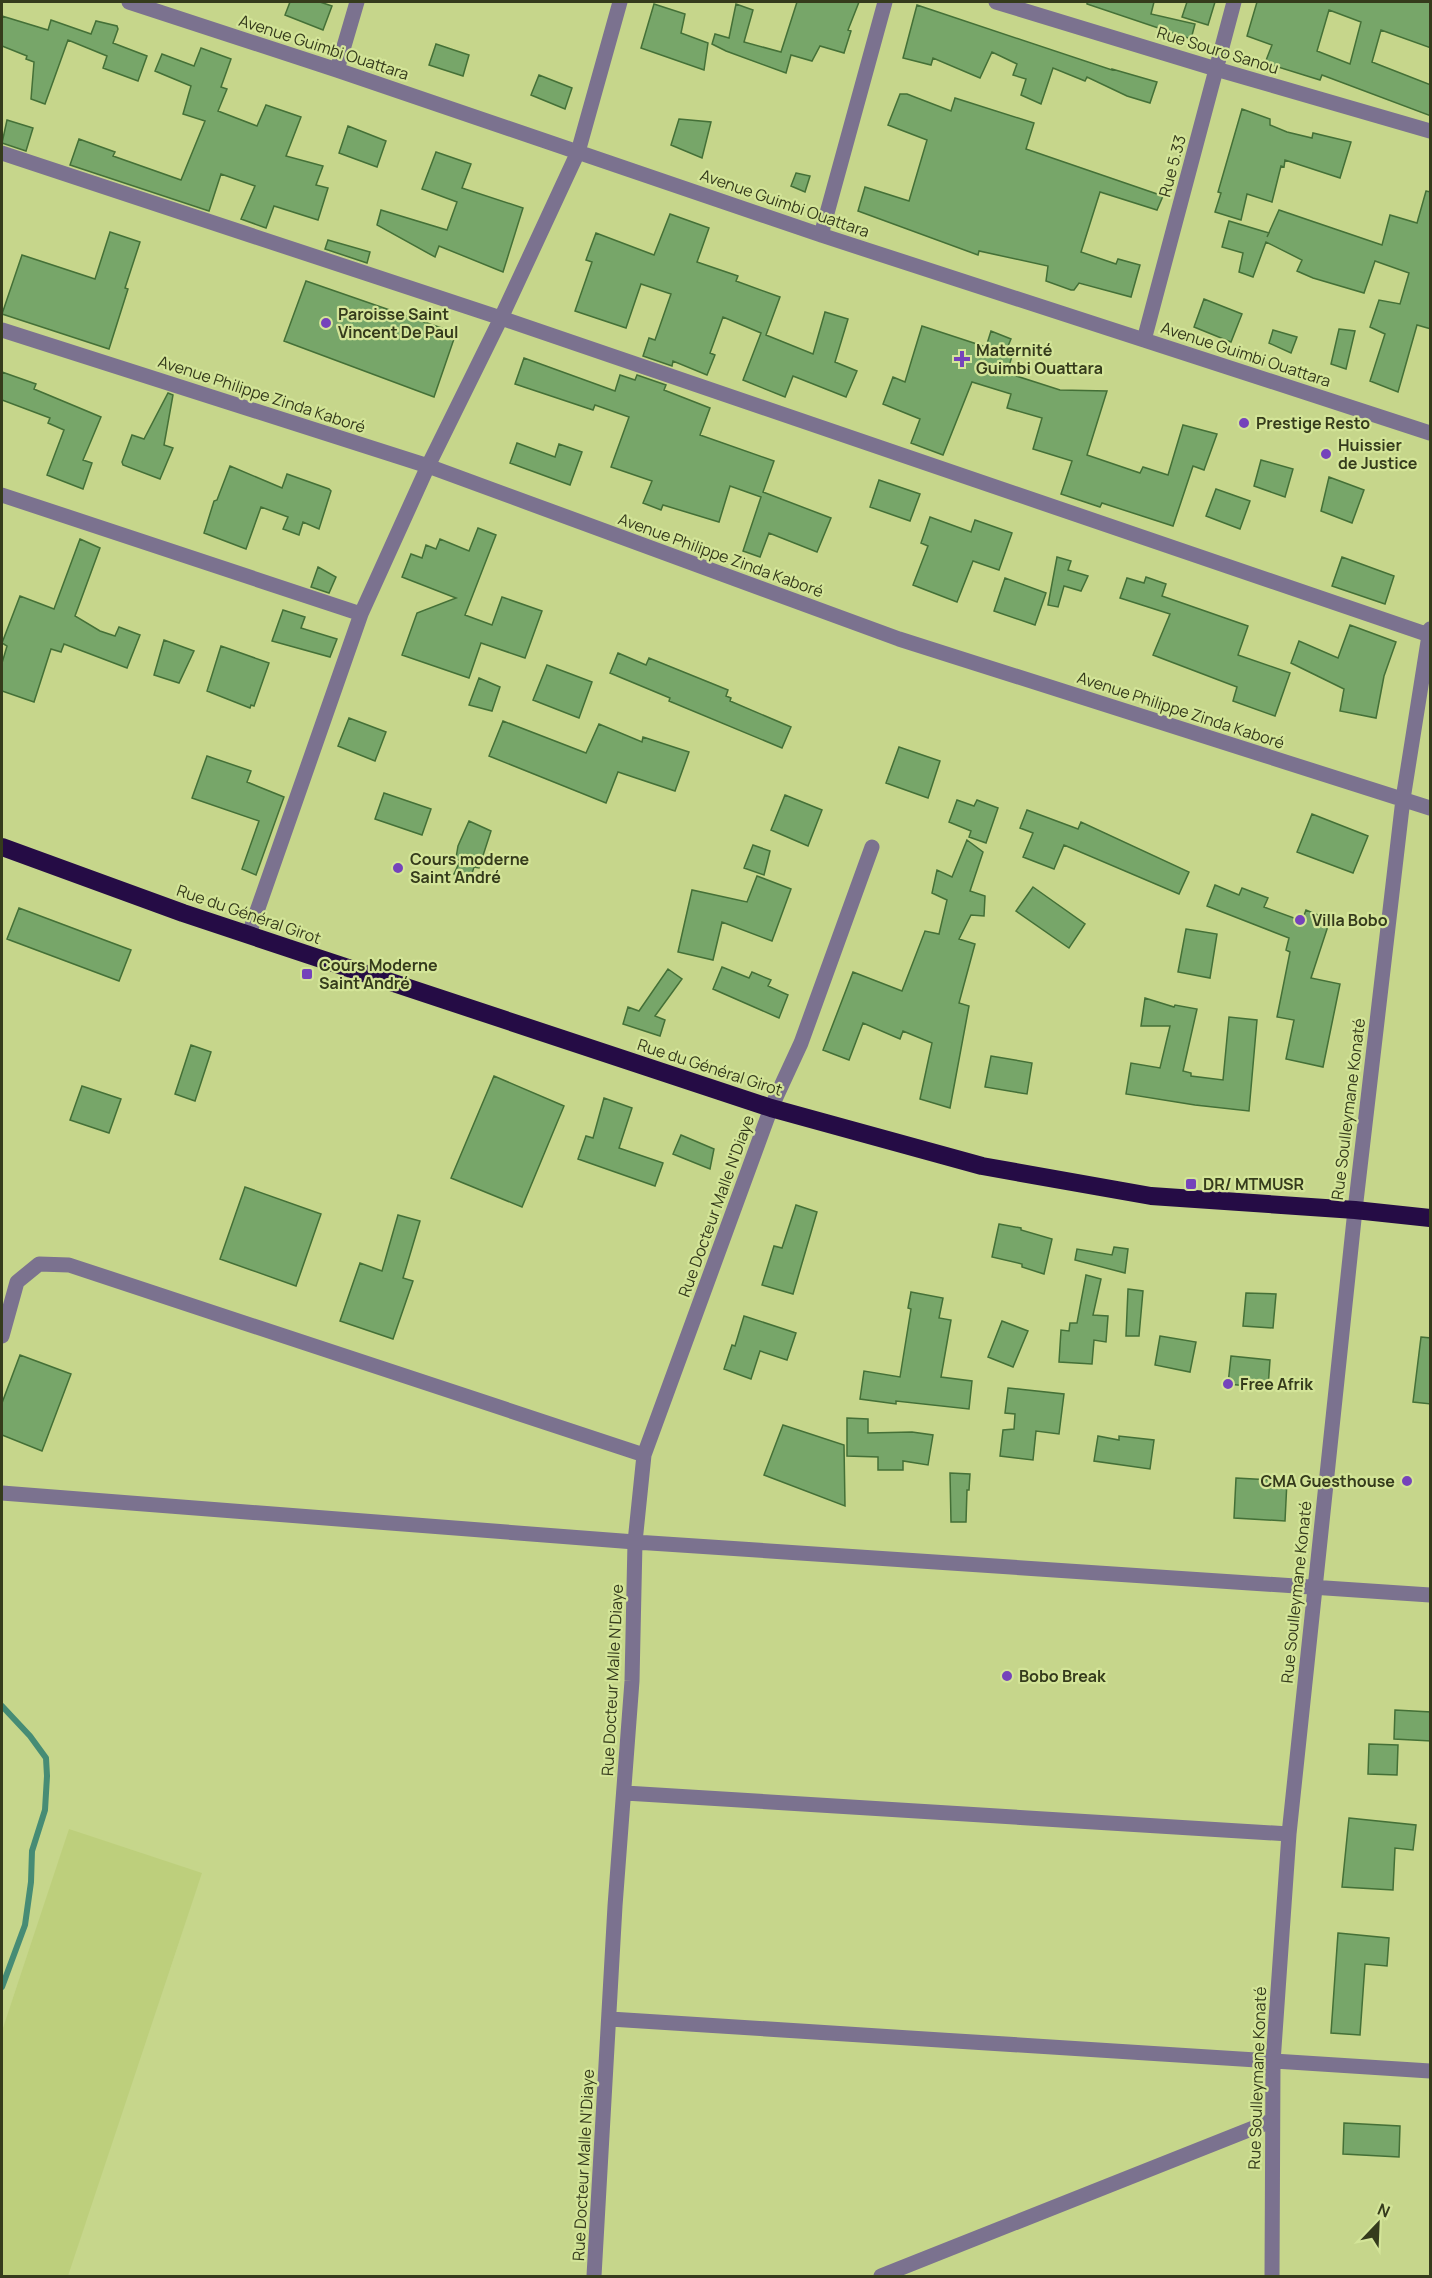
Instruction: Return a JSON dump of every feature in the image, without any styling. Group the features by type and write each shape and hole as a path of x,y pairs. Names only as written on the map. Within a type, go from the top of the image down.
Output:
{"highway":[{"name":"Rue du Général Girot","path":"2,847 249,934 771,1108 982,1166 1151,1196 1354,1210 1431,1218"}],"street":[{"name":"Avenue Guimbi Ouattara","path":"129,2 338,70 821,235 1431,433"},
{"path":"338,70 357,2"},
{"path":"249,934 361,614 428,466 501,318 578,152 620,2"},
{"path":"821,235 885,2"},
{"name":"Rue Souro Sanou","path":"996,2 1431,131"},
{"name":"Rue 5.33","path":"1144,340 1234,2"},
{"path":"2,153 501,318 1430,632"},
{"name":"Avenue Philippe Zinda Kaboré","path":"2,330 428,466 899,639 1431,808"},
{"path":"2,495 361,614"},
{"name":"Rue Soulleymane Konaté","path":"1272,2277 1273,2062 1289,1834 1354,1210 1403,799 1430,632"},
{"name":"Rue Docteur Malle N'Diaye","path":"594,2277 615,1906 632,1681 636,1542 644,1455 771,1108 801,1043 872,847"},
{"path":"2,1336 17,1282 39,1264 69,1265 644,1455"},
{"path":"2,1493 636,1542 1431,1595"},
{"path":"625,1792 1289,1834"},
{"path":"610,2019 1431,2071"},
{"path":"881,2277 1272,2121"}],"shaded area":[{"path":"69,1829 202,1873 68,2276 2,2276 2,2031"}],"building":[{"path":"290,2 320,2 332,6 323,30 285,15"},
{"path":"797,2 859,2 848,30 851,31 844,53 820,46 812,61 791,55 786,73 712,44 715,34 729,38 736,4 753,10 744,42 781,52"},
{"path":"1087,2 1154,2 1151,14 1195,24 1191,39 1087,4"},
{"path":"1187,2 1215,2 1208,25 1182,17"},
{"path":"1257,2 1431,2 1431,48 1381,30 1372,62 1431,85 1431,116 1322,75 1320,80 1265,63 1272,45 1247,36","holes":["1329,10 1361,22 1350,64 1317,51"]},
{"path":"654,4 685,14 681,33 708,43 704,70 641,48"},
{"path":"917,5 1112,70 1157,82 1150,103 1127,96 1087,77 1085,81 1053,68 1041,104 1021,95 1026,79 1013,75 1017,64 992,52 980,78 933,58 931,65 903,58"},
{"path":"2,16 48,30 51,20 91,34 96,21 117,26 113,43 147,56 138,81 103,68 107,56 68,40 45,104 31,99 34,62 26,59 27,56 2,46"},
{"path":"436,44 469,55 463,76 429,65"},
{"path":"201,48 231,59 221,87 227,89 218,111 257,126 266,105 301,117 286,156 323,166 316,185 328,188 318,220 274,206 266,228 241,219 255,186 221,174 209,211 70,165 79,139 115,152 113,156 181,180 205,121 183,114 191,86 155,71 162,54 194,66"},
{"path":"539,75 572,88 565,109 531,95"},
{"path":"900,94 907,94 951,111 955,98 1034,123 1026,149 1163,196 1157,210 1100,192 1081,252 1116,264 1118,259 1140,265 1131,297 1079,283 1074,290 1071,290 1046,281 1048,266 979,251 978,255 858,211 865,187 909,201 927,140 888,125"},
{"path":"1242,109 1270,119 1270,125 1287,132 1312,138 1313,133 1351,142 1340,178 1285,160 1284,167 1281,166 1272,202 1247,194 1241,220 1215,212 1221,193 1218,192"},
{"path":"679,119 711,122 702,158 671,145"},
{"path":"7,120 33,128 26,151 2,143"},
{"path":"348,126 386,141 377,167 339,153"},
{"path":"436,152 471,164 462,188 523,208 503,272 439,246 435,257 377,225 381,210 447,230 457,202 422,189"},
{"path":"796,173 810,176 805,192 791,186"},
{"path":"1426,191 1431,192 1431,329 1417,325 1398,392 1370,381 1385,334 1370,327 1379,300 1400,304 1409,273 1375,261 1364,293 1297,271 1302,260 1266,242 1253,277 1239,272 1243,253 1222,247 1229,221 1269,233 1279,210 1382,245 1390,215 1417,223"},
{"path":"670,214 709,228 697,262 738,276 736,281 780,297 766,335 813,354 825,312 848,319 835,362 857,371 846,397 793,376 785,397 743,380 761,333 723,317 710,353 715,355 707,375 673,361 672,366 643,356 649,338 655,340 671,294 641,284 626,328 575,311 592,262 586,260 596,233 654,255"},
{"path":"110,232 140,242 109,349 2,314 22,255 95,279"},
{"path":"328,240 370,252 367,263 325,249"},
{"path":"306,281 456,333 434,397 284,341"},
{"path":"1204,299 1242,314 1231,342 1194,327"},
{"path":"922,326 986,347 991,331 1011,339 1005,353 1012,356 1007,373 1060,390 1107,391 1087,455 1140,473 1143,467 1168,475 1183,425 1217,434 1204,470 1193,466 1173,526 1102,503 1100,507 1061,494 1072,461 1033,449 1042,418 1007,408 1011,394 972,382 943,455 911,443 920,419 883,404 893,377 905,382"},
{"path":"1339,329 1355,331 1346,369 1331,364"},
{"path":"1273,330 1297,337 1291,353 1269,343"},
{"path":"524,358 615,391 620,375 635,380 637,375 666,385 664,390 710,408 700,435 774,461 763,492 831,518 817,552 769,533 760,557 743,551 761,497 730,486 719,522 663,505 661,510 643,503 652,481 611,467 629,417 595,405 593,410 515,384"},
{"path":"2,372 36,384 34,389 101,417 83,460 92,463 83,489 47,475 64,430 48,423 50,418 2,400"},
{"path":"168,393 173,395 164,445 173,448 160,479 123,465 122,462 132,435 144,439"},
{"path":"517,443 555,457 559,444 582,452 570,485 510,463"},
{"path":"1261,460 1293,469 1285,497 1254,486"},
{"path":"230,466 282,488 287,474 329,489 331,491 319,529 303,522 299,535 283,529 288,517 261,507 246,549 204,533 214,501 217,500"},
{"path":"1329,477 1364,490 1352,523 1321,511"},
{"path":"879,480 920,494 910,521 870,507"},
{"path":"1216,489 1250,501 1240,529 1206,516"},
{"path":"930,517 971,532 975,520 1012,533 999,570 973,561 957,602 913,585 928,546 921,543"},
{"path":"478,528 496,535 465,615 492,625 502,597 542,611 525,658 481,643 469,678 402,655 417,613 456,598 402,577 411,554 422,558 426,545 436,549 440,539 469,551"},
{"path":"80,539 100,548 75,616 100,631 115,636 119,627 140,635 127,668 64,644 61,652 51,649 34,702 2,691 2,663 7,646 2,643 20,596 54,609"},
{"path":"1057,557 1071,561 1068,570 1088,576 1081,591 1064,586 1058,607 1048,605"},
{"path":"1342,557 1394,576 1385,604 1332,586"},
{"path":"318,567 336,577 329,593 311,587"},
{"path":"1146,577 1166,584 1162,596 1248,626 1238,655 1290,673 1275,716 1233,701 1237,687 1153,655 1170,614 1120,598 1127,578 1144,583"},
{"path":"1005,578 1046,593 1035,625 994,611"},
{"path":"283,610 305,617 301,628 337,639 330,657 272,641"},
{"path":"1350,625 1396,642 1384,676 1376,718 1340,711 1344,689 1291,663 1299,641 1338,658"},
{"path":"164,640 194,651 179,683 154,675"},
{"path":"221,646 269,663 254,706 251,705 250,708 207,691"},
{"path":"618,653 646,665 649,658 728,690 726,696 731,698 730,701 791,727 782,748 669,701 670,698 610,673"},
{"path":"547,665 592,682 579,718 533,700"},
{"path":"479,678 500,687 492,711 469,705"},
{"path":"349,718 386,732 375,761 338,746"},
{"path":"503,721 586,753 599,724 642,742 643,737 689,752 675,791 618,772 606,803 489,756"},
{"path":"899,747 940,761 928,798 886,783"},
{"path":"207,756 251,771 247,782 284,797 256,875 242,869 259,821 192,798"},
{"path":"384,793 431,809 422,835 375,819"},
{"path":"785,795 822,810 808,846 771,830"},
{"path":"957,800 974,806 977,800 998,808 986,843 969,837 971,831 949,822"},
{"path":"1027,810 1078,829 1081,822 1189,872 1179,894 1064,845 1054,869 1023,857 1033,833 1020,828"},
{"path":"1312,814 1368,836 1353,873 1297,852"},
{"path":"469,821 491,831 479,868 474,867 471,877 454,874 460,861 456,858 458,846"},
{"path":"967,840 983,852 970,891 985,896 984,916 971,915 959,939 975,944 959,1003 969,1006 950,1108 920,1099 932,1043 903,1031 900,1039 863,1023 849,1060 823,1050 853,972 902,991 925,931 939,934 947,900 932,893 937,870 952,877"},
{"path":"753,845 770,851 764,875 744,868"},
{"path":"757,876 791,889 772,941 722,922 713,960 678,952 692,890 747,902"},
{"path":"1215,885 1239,895 1242,888 1268,898 1264,907 1302,921 1306,910 1330,920 1311,978 1340,984 1323,1067 1286,1059 1294,1020 1277,1017 1290,952 1286,950 1289,938 1207,906"},
{"path":"1033,887 1085,924 1069,948 1016,911"},
{"path":"19,908 131,950 119,981 7,939"},
{"path":"1186,929 1217,934 1210,978 1178,972"},
{"path":"722,967 749,978 752,972 771,980 768,986 788,995 779,1018 713,989"},
{"path":"668,969 682,979 655,1016 665,1020 660,1036 623,1024 628,1007 639,1011"},
{"path":"1145,998 1174,1007 1175,1005 1197,1009 1183,1071 1191,1073 1191,1076 1223,1080 1229,1017 1257,1020 1249,1111 1126,1094 1131,1063 1160,1068 1170,1026 1141,1026"},
{"path":"191,1045 211,1052 195,1101 175,1094"},
{"path":"991,1056 1032,1063 1027,1094 985,1087"},
{"path":"494,1076 564,1106 522,1207 451,1178"},
{"path":"82,1086 121,1099 109,1133 70,1120"},
{"path":"604,1098 632,1108 619,1148 663,1163 655,1186 578,1159 586,1136 593,1138"},
{"path":"681,1135 714,1149 710,1169 673,1154"},
{"path":"245,1187 321,1214 296,1286 220,1259"},
{"path":"796,1205 817,1212 793,1294 762,1285 774,1246 782,1248"},
{"path":"398,1215 420,1221 403,1278 413,1281 393,1339 340,1321 360,1263 382,1271"},
{"path":"999,1224 1021,1228 1021,1230 1052,1239 1044,1274 1022,1267 1022,1264 992,1257"},
{"path":"1114,1247 1128,1249 1125,1273 1075,1260 1077,1249 1112,1255"},
{"path":"1086,1275 1101,1279 1093,1315 1108,1316 1106,1342 1094,1340 1092,1364 1059,1362 1061,1330 1069,1331 1070,1323 1077,1323"},
{"path":"1128,1289 1143,1291 1139,1336 1126,1336"},
{"path":"911,1292 943,1298 939,1318 951,1320 941,1377 972,1381 969,1409 860,1399 864,1371 900,1377 911,1309 908,1308"},
{"path":"1246,1293 1276,1294 1273,1328 1243,1326"},
{"path":"744,1316 796,1333 787,1360 760,1351 751,1379 724,1369 732,1345 735,1346"},
{"path":"1002,1321 1028,1331 1013,1367 988,1357"},
{"path":"1160,1336 1196,1342 1190,1372 1155,1365"},
{"path":"1421,1337 1431,1338 1431,1404 1413,1402"},
{"path":"20,1355 71,1374 42,1451 2,1435 2,1403"},
{"path":"1231,1356 1270,1360 1268,1388 1228,1384"},
{"path":"1008,1388 1064,1394 1059,1434 1036,1431 1033,1460 1000,1456 1003,1430 1014,1429 1015,1414 1005,1413"},
{"path":"847,1418 868,1419 868,1433 912,1432 933,1435 928,1465 903,1461 903,1470 878,1470 878,1457 847,1456"},
{"path":"783,1425 844,1445 845,1506 764,1475"},
{"path":"1098,1436 1119,1440 1119,1436 1154,1440 1150,1469 1094,1461"},
{"path":"950,1473 970,1474 966,1522 951,1522"},
{"path":"1236,1478 1287,1481 1285,1521 1234,1518"},
{"path":"1395,1710 1431,1712 1431,1741 1394,1739"},
{"path":"1369,1744 1398,1745 1397,1775 1368,1774"},
{"path":"1349,1818 1416,1825 1413,1850 1395,1848 1393,1890 1342,1887"},
{"path":"1338,1933 1389,1938 1387,1966 1365,1964 1360,2035 1331,2033"},
{"path":"1344,2123 1400,2126 1399,2157 1343,2154"}],"waterway":[{"path":"2,1706 30,1736 46,1758 47,1776 45,1810 32,1851 31,1882 25,1925 2,1987"}],"place":[{"name":"Paroisse Saint Vincent De Paul","path":"326,323"},
{"name":"Maternité Guimbi Ouattara","path":"962,359"},
{"name":"Prestige Resto","path":"1244,423"},
{"name":"Huissier de Justice","path":"1326,454"},
{"name":"Cours moderne Saint André","path":"398,868"},
{"name":"Villa Bobo","path":"1300,920"},
{"name":"Cours Moderne Saint André","path":"307,974"},
{"name":"DR/ MTMUSR","path":"1191,1184"},
{"name":"Free Afrik","path":"1228,1384"},
{"name":"CMA Guesthouse","path":"1407,1481"},
{"name":"Bobo Break","path":"1007,1676"}]}
